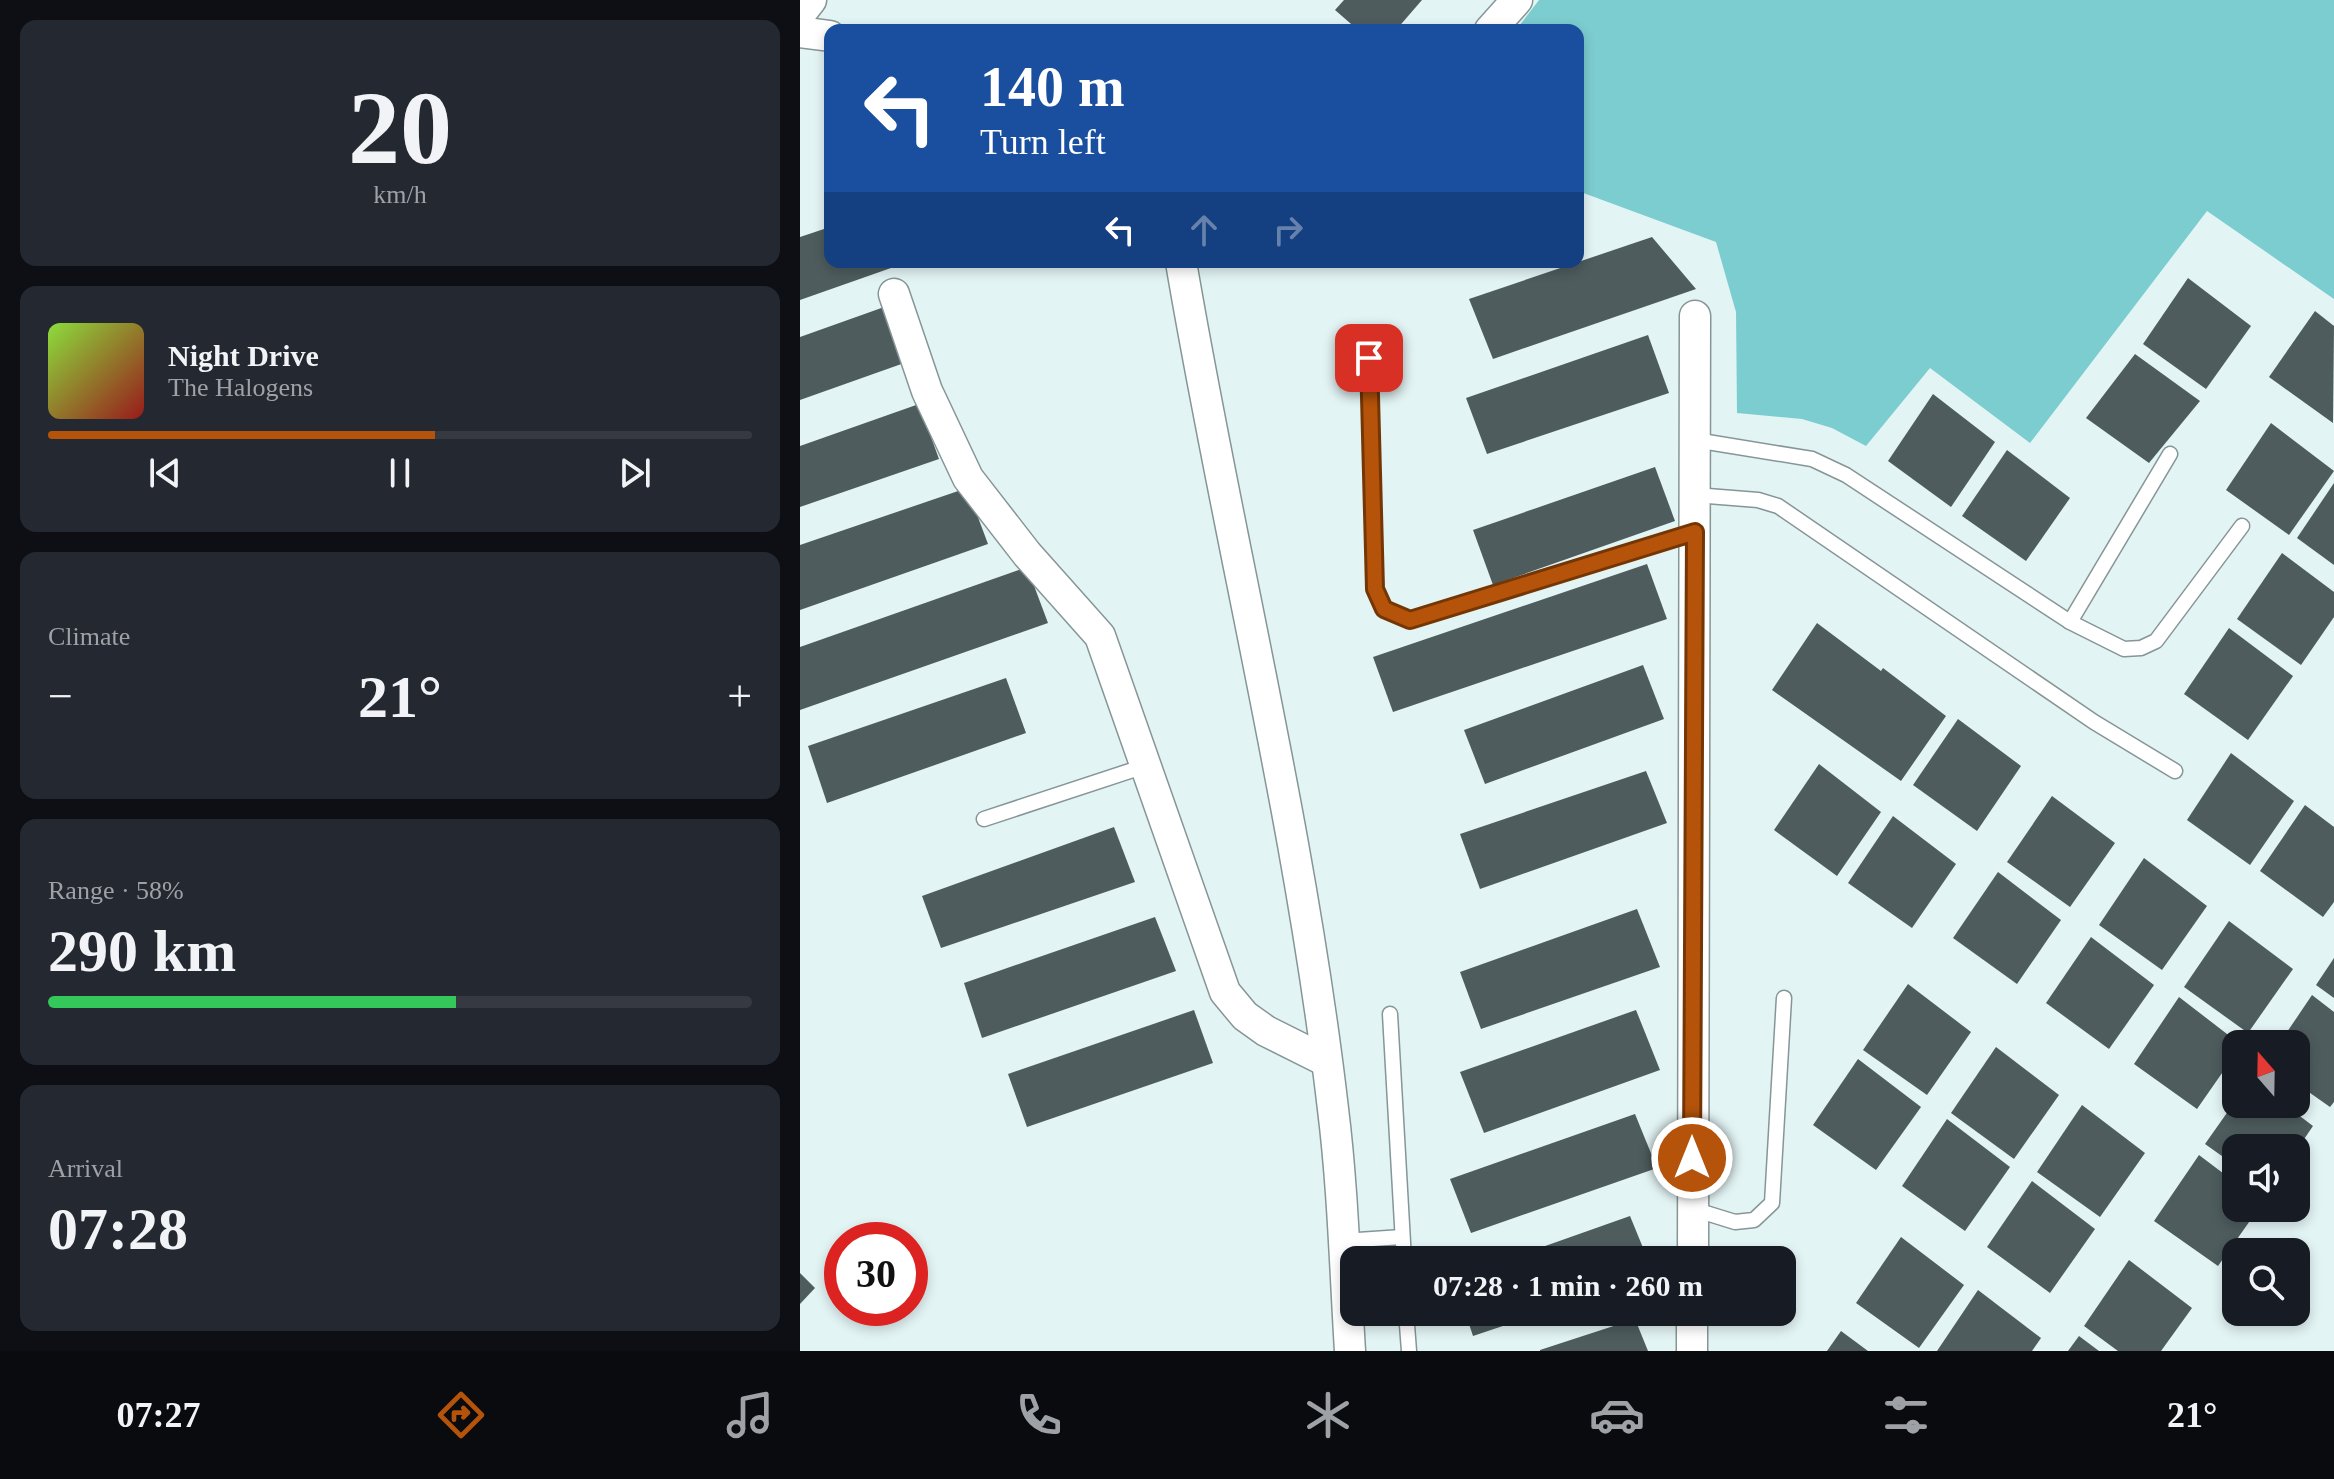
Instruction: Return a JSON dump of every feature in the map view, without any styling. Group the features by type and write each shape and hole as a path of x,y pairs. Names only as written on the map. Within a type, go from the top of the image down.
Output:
{"street":[{"path":"800,14 811,0"},
{"path":"1495,24 1517,0"},
{"path":"800,32 824,35"},
{"path":"1182,268 1305,914 1334,1110 1350,1351"},
{"path":"894,294 927,391 968,478 1027,554 1100,636 1225,992 1245,1016 1266,1031 1326,1061"},
{"path":"1693,1246 1695,316"},
{"path":"1692,1326 1692,1351"}],"lane":[{"path":"1369,358 1375,589 1384,609 1410,620 1695,532"},
{"path":"1695,440 1812,459 1834,470 2070,622 2124,649 2141,648 2156,641 2242,526"},
{"path":"2070,622 2170,454"},
{"path":"1695,495 1758,500 1778,506 2094,722 2175,771"},
{"path":"984,819 1145,766"},
{"path":"1693,1209 1735,1222 1754,1220 1772,1203 1784,998"},
{"path":"1390,1014 1403,1246"},
{"path":"1343,1241 1402,1237"},
{"path":"1407,1326 1409,1351"}],"shaded area":[{"path":"1539,0 2334,0 2334,299 2207,211 2030,443 1930,368 1866,446 1832,428 1802,419 1737,413 1736,312 1716,242 1584,193 1584,24 1521,24"}],"building":[{"path":"1344,0 1422,0 1401,24 1351,24 1335,10"},
{"path":"824,229 824,268 891,268 800,300 800,237"},
{"path":"1652,237 1696,289 1493,359 1469,299 1560,268 1584,268 1584,260"},
{"path":"2188,278 2251,326 2206,389 2143,344"},
{"path":"887,306 907,362 800,400 800,337"},
{"path":"2315,311 2334,326 2333,423 2269,377"},
{"path":"1648,335 1669,393 1487,454 1466,398"},
{"path":"2135,354 2200,401 2149,463 2086,418"},
{"path":"1933,394 1995,442 1951,507 1888,461"},
{"path":"919,404 939,459 800,507 800,446"},
{"path":"2271,423 2334,471 2289,535 2226,490"},
{"path":"2007,450 2070,498 2026,561 1962,516"},
{"path":"1655,467 1675,521 1493,585 1473,530"},
{"path":"2334,483 2334,565 2297,538"},
{"path":"967,488 988,544 800,610 800,545"},
{"path":"2282,553 2334,592 2334,617 2301,665 2237,619"},
{"path":"1647,564 1667,619 1393,712 1373,657"},
{"path":"1027,567 1048,623 800,710 800,647"},
{"path":"1817,623 1946,716 1901,781 1772,690"},
{"path":"2229,628 2293,676 2248,740 2184,694"},
{"path":"1643,665 1664,719 1485,784 1464,730"},
{"path":"1006,678 1026,733 827,803 808,746"},
{"path":"1958,719 2021,766 1977,831 1913,785"},
{"path":"2231,753 2294,801 2250,865 2187,820"},
{"path":"1819,764 1881,812 1837,876 1774,830"},
{"path":"1646,771 1667,823 1480,889 1460,834"},
{"path":"2052,796 2115,843 2070,907 2007,862"},
{"path":"2305,805 2334,827 2334,902 2323,917 2260,871"},
{"path":"1893,816 1956,864 1912,928 1848,883"},
{"path":"1114,827 1135,882 941,948 922,896"},
{"path":"2144,858 2207,906 2162,970 2099,925"},
{"path":"1998,872 2061,920 2017,984 1953,938"},
{"path":"1637,909 1660,967 1481,1029 1460,972"},
{"path":"1155,917 1176,971 982,1038 964,983"},
{"path":"2229,921 2293,969 2250,1030 2244,1030 2184,987"},
{"path":"2091,937 2154,985 2109,1049 2046,1003"},
{"path":"2334,958 2334,998 2316,985"},
{"path":"1908,984 1971,1032 1927,1095 1863,1050"},
{"path":"2312,995 2334,1012 2334,1102 2330,1107 2310,1093 2310,1030 2288,1030"},
{"path":"2179,997 2222,1030 2222,1073 2197,1109 2134,1064"},
{"path":"1194,1010 1213,1063 1027,1127 1008,1074"},
{"path":"1636,1010 1660,1070 1484,1133 1460,1072"},
{"path":"1996,1047 2059,1095 2014,1159 1951,1113"},
{"path":"1858,1059 1921,1107 1876,1170 1813,1125"},
{"path":"2082,1105 2145,1153 2100,1217 2037,1172"},
{"path":"1635,1114 1657,1168 1471,1233 1450,1179"},
{"path":"2223,1118 2302,1118 2313,1126 2308,1134 2222,1134 2222,1156 2205,1144"},
{"path":"1947,1119 2010,1167 1965,1231 1902,1186"},
{"path":"2199,1155 2222,1172 2222,1222 2249,1222 2238,1238 2222,1238 2222,1260 2218,1266 2154,1221"},
{"path":"2032,1181 2095,1229 2050,1293 1987,1247"},
{"path":"1630,1216 1642,1246 1545,1246"},
{"path":"1901,1237 1964,1285 1919,1348 1856,1303"},
{"path":"2129,1260 2192,1308 2161,1351 2118,1351 2084,1326"},
{"path":"800,1273 815,1288 800,1304"},
{"path":"1978,1290 2041,1338 2032,1351 1937,1351"},
{"path":"1470,1326 1503,1326 1473,1336"},
{"path":"1614,1326 1638,1326 1648,1351 1540,1351"},
{"path":"1841,1331 1868,1351 1827,1351"},
{"path":"2079,1336 2099,1351 2068,1351"}],"route":[{"path":"1369,358 1375,589 1384,609 1410,620 1695,532 1692,1158"}]}
